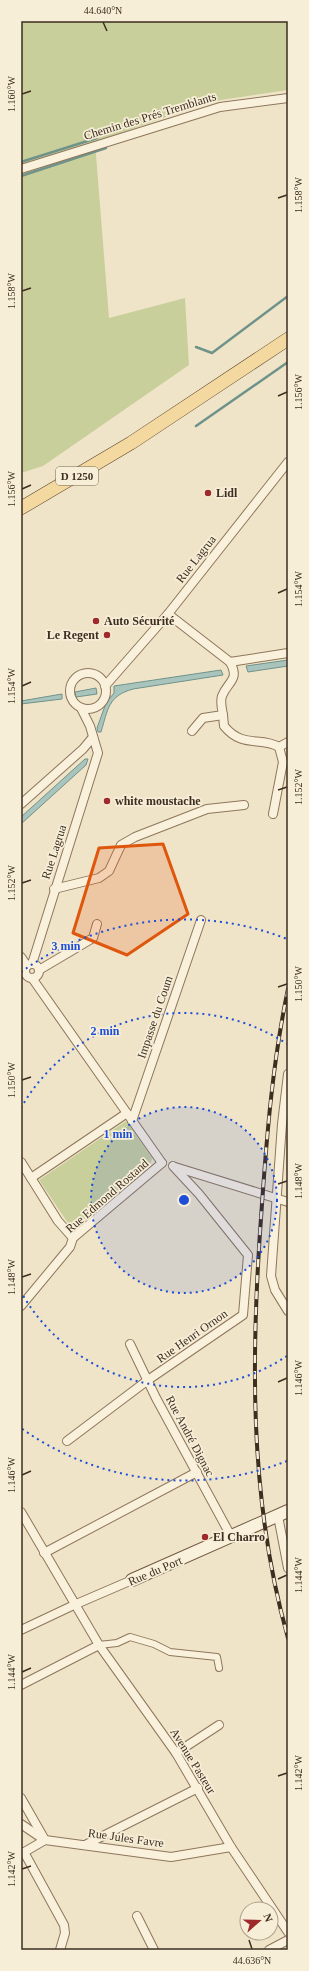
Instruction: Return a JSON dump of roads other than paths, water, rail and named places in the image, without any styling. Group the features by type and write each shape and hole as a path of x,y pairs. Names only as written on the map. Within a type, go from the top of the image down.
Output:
{"main road":[{"name":"D 1250","path":"21,508 131,443 288,339"},
{"path":"21,499 131,443"},
{"name":"Rue du Port","path":"132,1580 232,1538 283,1514"}],"street":[{"name":"Chemin des Prés Tremblants","path":"21,169 220,107 288,98"},
{"name":"Rue Lagrua","path":"106,686 168,614 288,462"},
{"path":"168,614 230,662 234,668 234,676 222,696 222,715 224,726 240,739 249,742 271,742 278,747 283,762 273,814"},
{"path":"230,662 288,653"},
{"path":"96,708 89,710 81,708 72,700 70,689 72,682 82,674 96,675 120,669"},
{"path":"90,726 96,708 104,700 106,694 106,686 96,675"},
{"name":"Rue Lagrua","path":"27,971 98,753 90,726 81,708"},
{"path":"192,730 203,718 222,715"},
{"path":"21,804 82,749 93,737"},
{"path":"278,747 288,742"},
{"path":"54,890 99,878 109,871 121,845 135,837 207,809 244,805"},
{"name":"Impasse du Coum","path":"132,1121 201,920"},
{"path":"27,971 37,966 39,970 92,938 98,924"},
{"path":"21,957 27,971 162,1163"},
{"path":"288,1074 282,1124 271,1276 275,1290 288,1310"},
{"path":"31,1178 127,1113"},
{"name":"Rue Edmond Rostand","path":"21,1306 70,1246 73,1238 162,1163 288,1202"},
{"path":"22,1165 58,1221 73,1238"},
{"name":"Rue Henri Ornon","path":"148,1380 243,1315 248,1255 199,1194 173,1166"},
{"name":"Rue André Dignac","path":"130,1344 232,1538"},
{"path":"68,1441 148,1380"},
{"path":"44,1552 112,1515 197,1472"},
{"name":"Avenue Pasteur","path":"21,1512 74,1605 99,1645 176,1753 198,1788 231,1847 288,1932"},
{"path":"283,1514 288,1568"},
{"name":"Rue du Port","path":"21,1630 132,1580"},
{"path":"21,1686 99,1645 117,1643 130,1637 138,1638 170,1652 217,1657 220,1668"},
{"path":"176,1753 219,1725"},
{"path":"85,1845 198,1788"},
{"path":"21,1798 45,1840"},
{"path":"21,1824 45,1840"},
{"path":"45,1840 22,1853 64,1925 65,1933 60,1950"},
{"name":"Rue Jules Favre","path":"45,1840 171,1856 231,1847"},
{"path":"137,1916 154,1950"},
{"path":"269,1950 288,1940"}],"water":[{"path":"288,660 288,666 248,672 246,666"},
{"path":"221,670 223,675 133,689 118,695 110,704 101,732 98,732 97,728 106,703 114,693 114,686"},
{"path":"96,688 97,694 76,697 75,692"},
{"path":"62,694 62,699 21,704 21,701"},
{"path":"85,759 88,759 86,765 21,824 21,817"}],"waterway":[{"path":"21,162 97,138"},
{"path":"21,176 106,148"},
{"path":"196,347 212,353 288,296"},
{"path":"196,426 288,362"}],"railway":[{"path":"288,989 274,1069 266,1150 258,1258 255,1368 259,1477 275,1585 288,1638"}],"place":[{"name":"Lidl","path":"208,493"},
{"name":"Auto Sécurité","path":"96,621"},
{"name":"Le Regent","path":"107,635"},
{"name":"white moustache","path":"107,801"},
{"name":"El Charro","path":"205,1537"}]}
